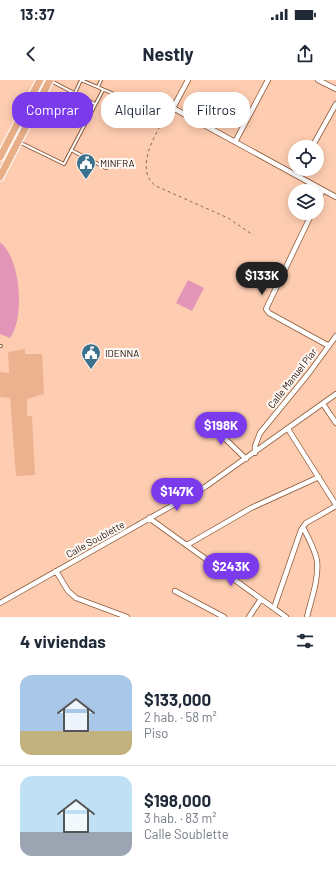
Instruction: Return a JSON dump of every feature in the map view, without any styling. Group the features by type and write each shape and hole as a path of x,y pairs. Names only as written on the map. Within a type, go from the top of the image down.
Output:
{"main road":[{"path":"0,157 40,80"},
{"path":"0,177 50,80"}],"street":[{"path":"175,104 188,80"},
{"path":"235,142 268,80"},
{"path":"318,80 336,89"},
{"path":"316,140 336,104"},
{"path":"175,109 288,171"},
{"path":"298,176 312,184"},
{"path":"324,191 336,197"},
{"path":"309,220 266,309 272,315 329,346"},
{"name":"Calle Manuel Piar","path":"255,453 255,446 260,433 336,336"},
{"name":"Calle Soublette","path":"0,603 205,487 255,453 336,394"},
{"path":"323,404 336,423"},
{"path":"207,421 246,459"},
{"path":"274,608 303,527 336,506 288,429"},
{"path":"187,545 251,508 319,477"},
{"path":"149,518 286,617"},
{"path":"303,527 317,563 316,580 307,617"},
{"path":"56,571 68,591 76,598 127,617"},
{"path":"175,591 224,617"},
{"path":"250,617 261,599"}],"lane":[{"path":"50,80 73,92"},
{"path":"75,92 81,80 108,92"},
{"path":"98,87 101,80"},
{"path":"18,142 64,164 103,90"},
{"path":"71,150 106,168"}],"path":[{"path":"159,128 149,147 147,171 150,180 156,186 228,218 253,235"}],"shaded area":[{"path":"0,242 7,250 13,261 18,288 18,317 15,329 10,338 0,334"},
{"path":"188,280 204,288 192,311 176,303"}],"building":[{"path":"25,349 25,354 42,354 44,394 27,399 27,416 32,416 35,475 16,476 10,398 0,397 0,372 9,373 8,352"}],"place":[{"name":"MINFRA","path":"86,180"},
{"name":"IDENNA","path":"91,370"}]}
